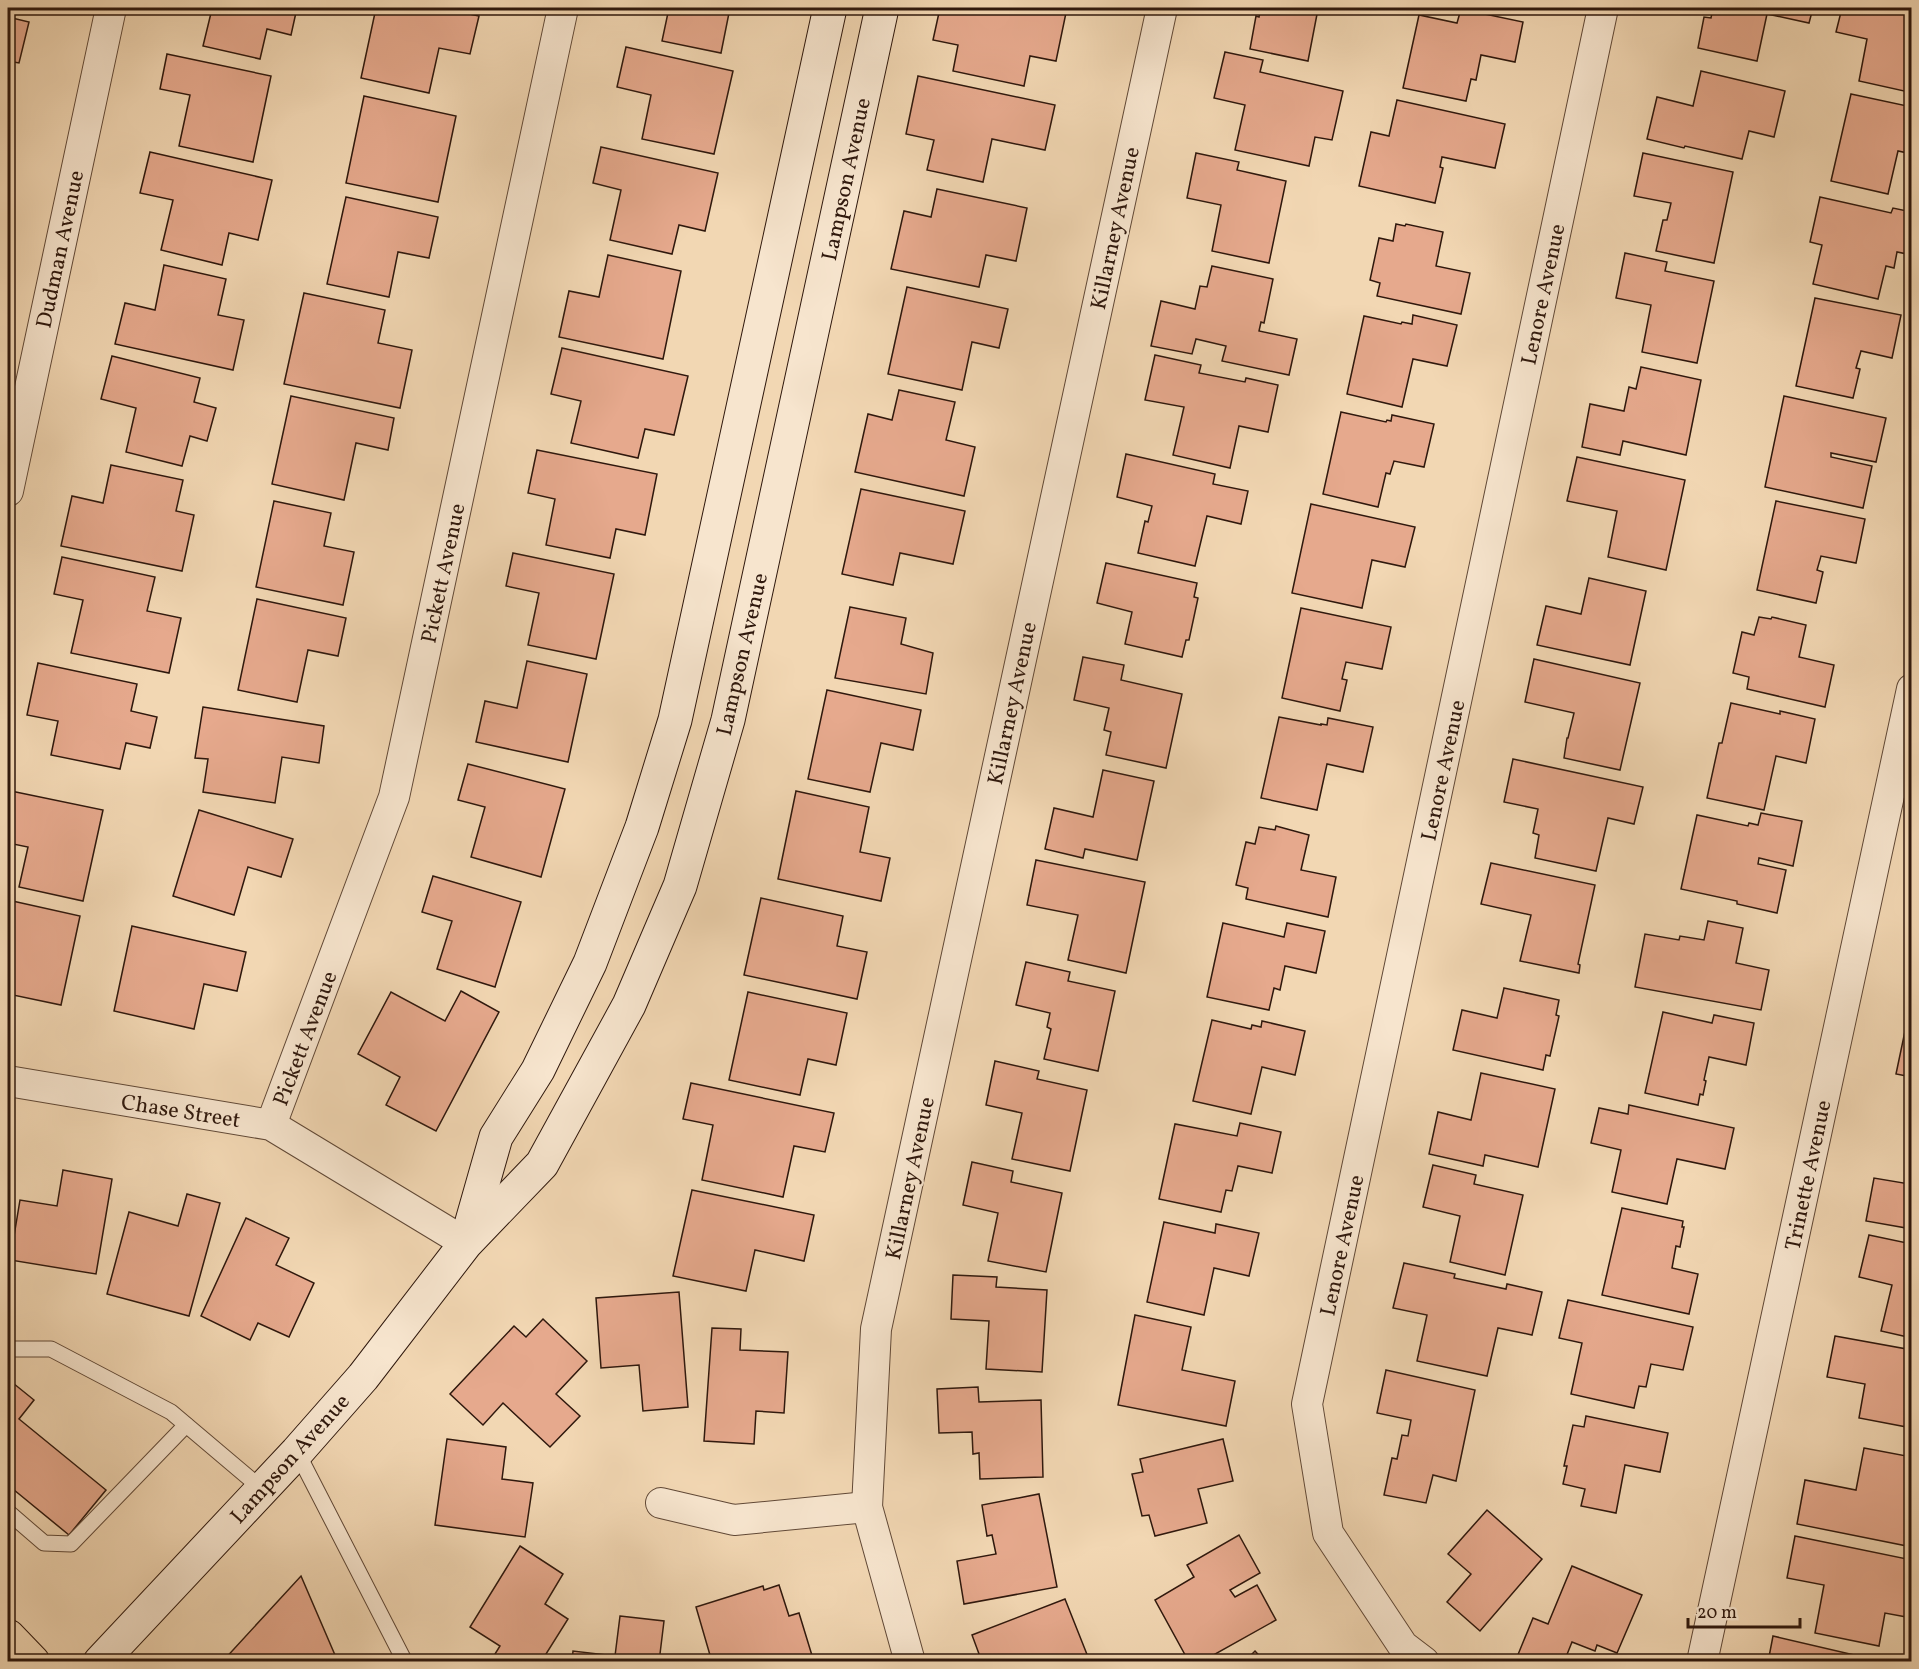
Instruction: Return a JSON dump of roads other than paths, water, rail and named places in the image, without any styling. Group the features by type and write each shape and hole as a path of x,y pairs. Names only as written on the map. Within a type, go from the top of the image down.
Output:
{"main road":[{"name":"Lampson Avenue","path":"466,1243 496,1137 538,1070 590,963 642,827 675,720 830,8"},
{"name":"Lampson Avenue","path":"100,1662 297,1452 363,1377 466,1243 542,1164 629,1005 680,886 728,720 882,8"},
{"path":"8,1636 33,1662"}],"street":[{"name":"Dudman Avenue","path":"8,491 111,8"},
{"name":"Pickett Avenue","path":"271,1125 394,797 563,8"},
{"name":"Killarney Avenue","path":"910,1662 867,1507 876,1329 1162,8"},
{"name":"Lenore Avenue","path":"1424,1662 1403,1646 1328,1533 1308,1404 1603,8"},
{"name":"Trinette Avenue","path":"1702,1662 1911,689"},
{"name":"Chase Street","path":"8,1081 271,1125 466,1243"},
{"path":"661,1503 734,1520 867,1507"}],"lane":[{"path":"8,1349 51,1349 171,1412 262,1489"},
{"path":"8,1512 44,1543 71,1544 186,1425"},
{"path":"297,1452 405,1662"}]}
